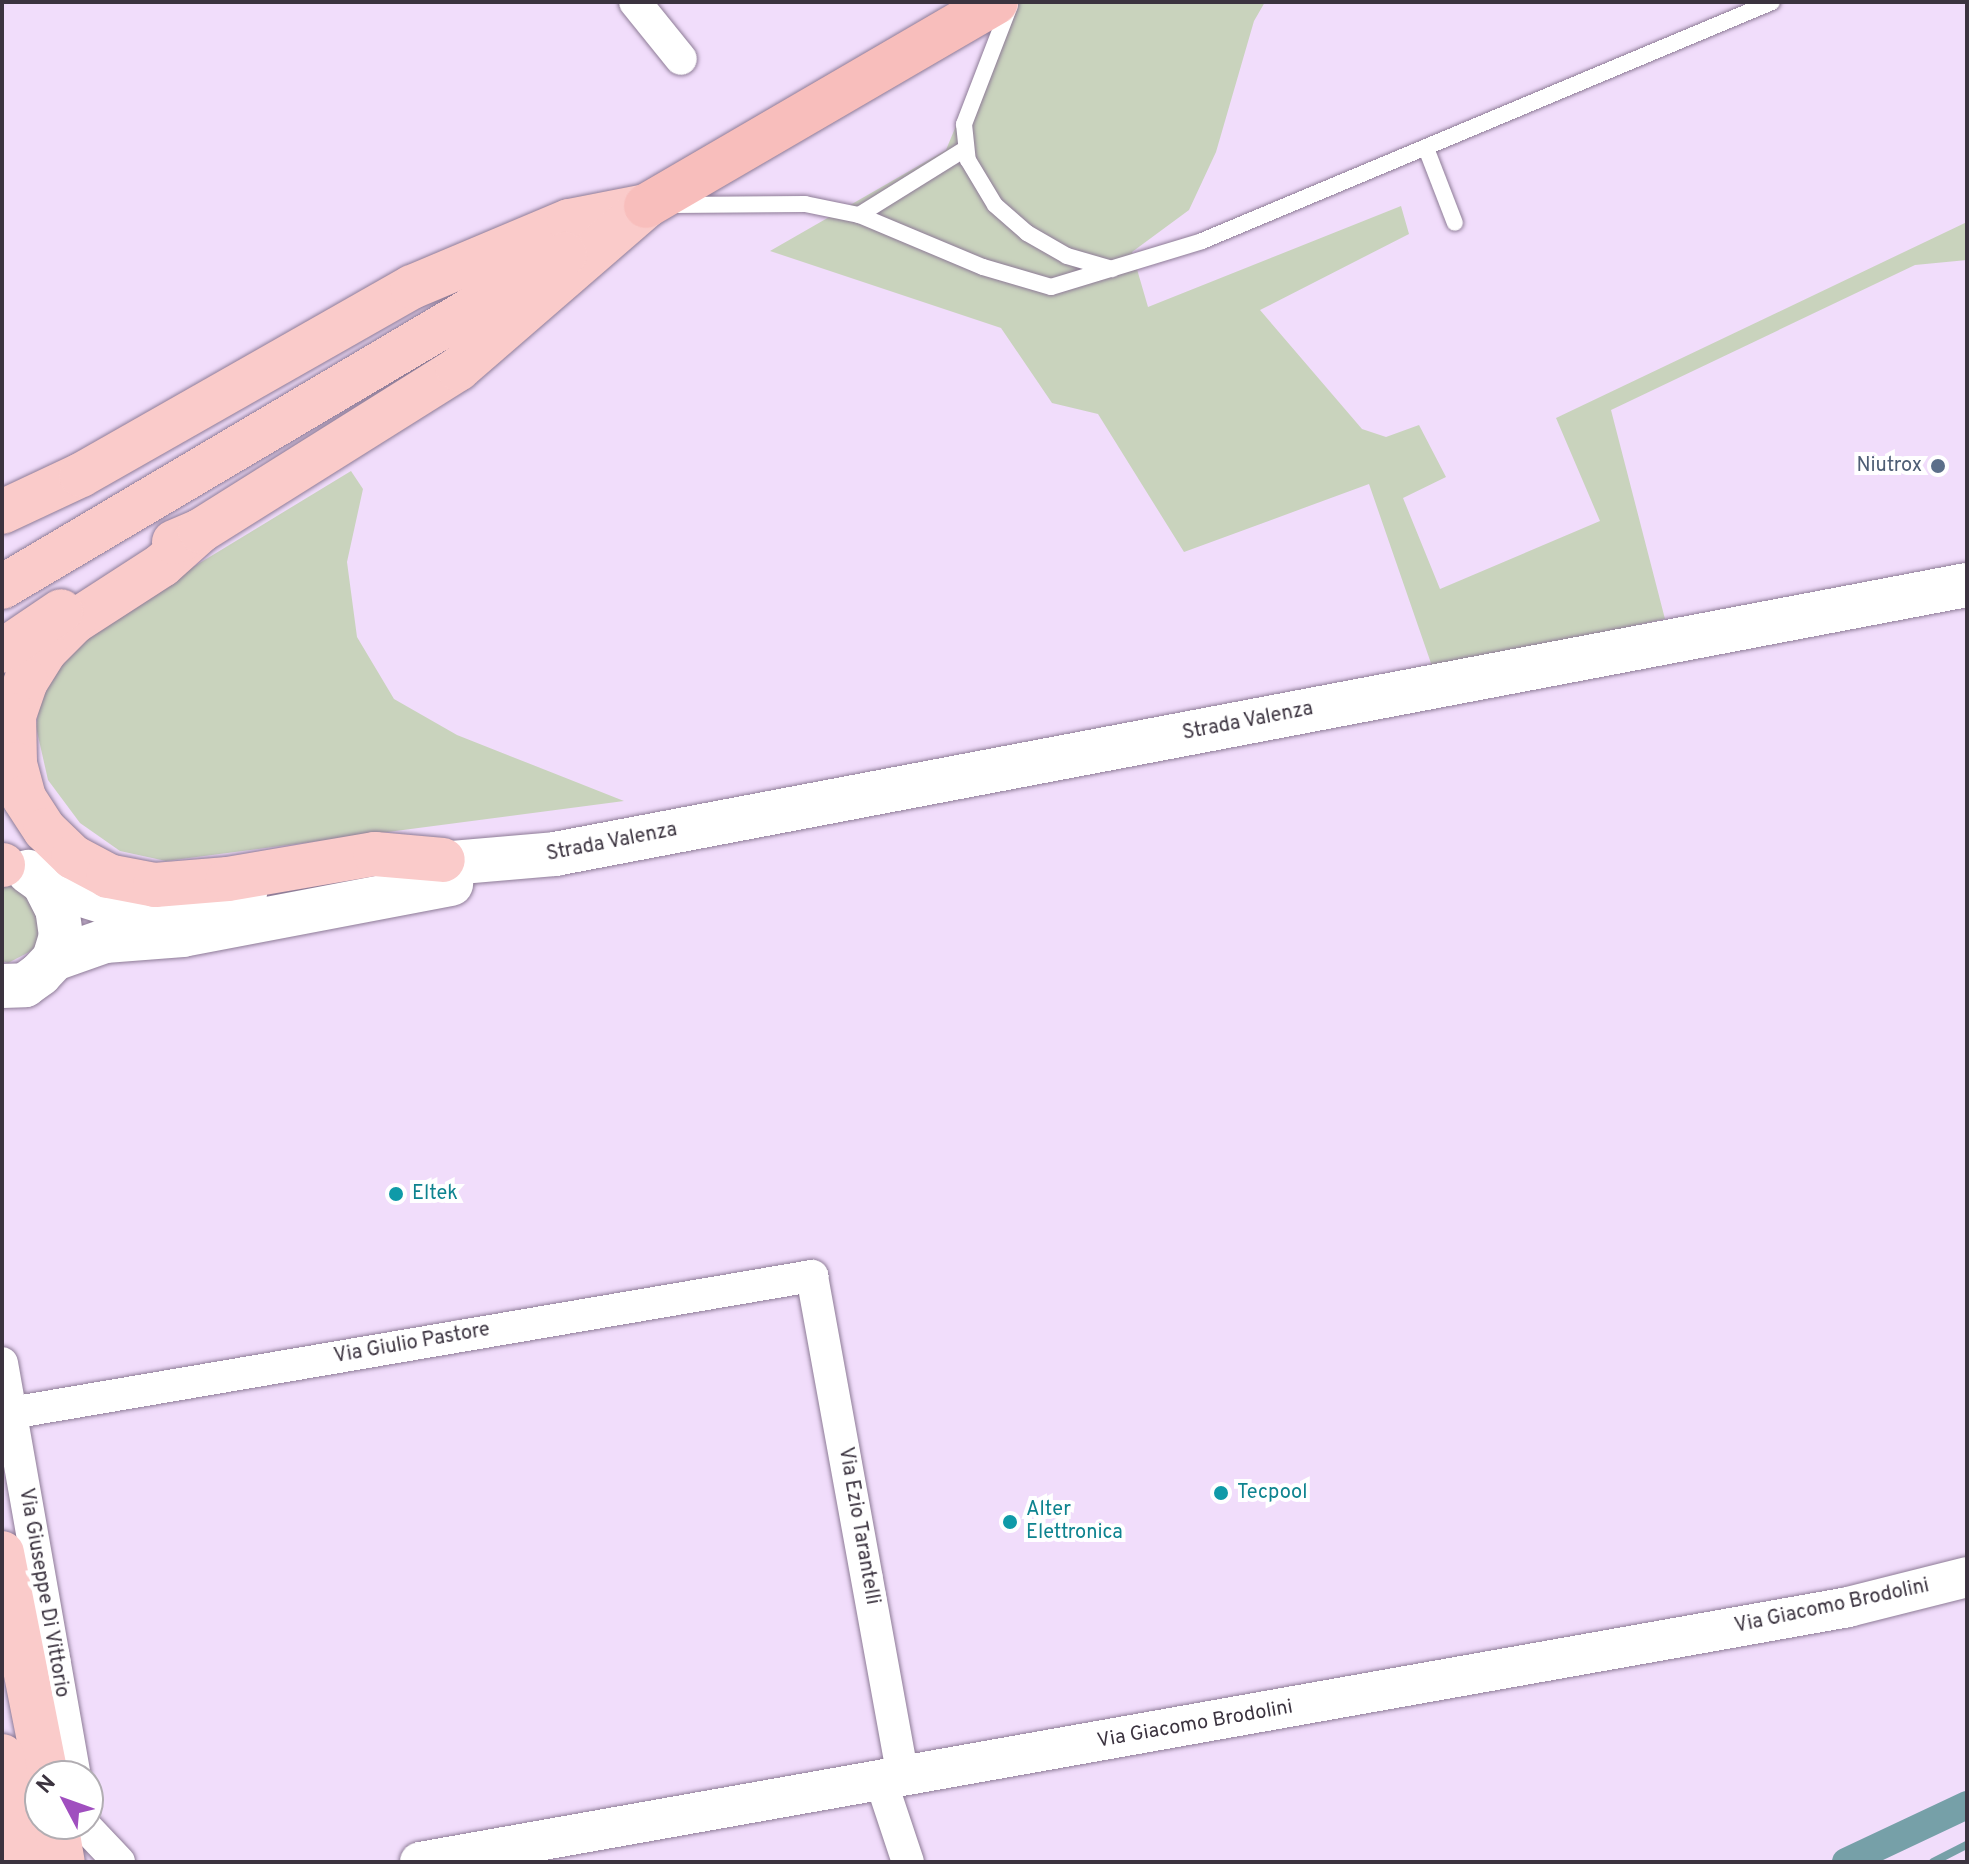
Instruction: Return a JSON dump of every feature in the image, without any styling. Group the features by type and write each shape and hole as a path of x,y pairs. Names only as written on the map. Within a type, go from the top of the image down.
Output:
{"highway":[{"path":"2,587 996,2"},
{"path":"2,525 81,475 412,287 569,221 646,206"},
{"path":"443,860 375,854 228,879 155,885 108,876 73,857 45,830 24,798 15,764 14,715 26,681 45,651 74,622 162,565 200,531 458,369 646,206"},
{"path":"2,512 81,475"},
{"path":"2,651 151,551 200,531"},
{"path":"2,1553 43,1760"},
{"path":"2,1756 24,1791"}],"main road":[{"name":"Strada Valenza","path":"21,985 105,941 183,935 448,885 530,858 1967,585"},
{"name":"Strada Valenza","path":"2,865 27,870 44,883 124,908 176,906 443,860 530,858"},
{"path":"21,985 61,936 57,909 44,883"}],"street":[{"path":"635,2 681,59"},
{"name":"Via Giulio Pastore","path":"11,1413 812,1276"},
{"name":"Via Ezio Tarantelli","path":"812,1276 908,1862"},
{"name":"Via Giuseppe Di Vittorio","path":"2,1363 72,1760"},
{"name":"Via Giacomo Brodolini","path":"420,1862 1848,1607 1967,1577"},
{"path":"56,1840 91,1862"},
{"path":"57,1840 119,1862"}],"lane":[{"path":"1011,2 964,124 965,149 995,205 1027,233 1067,256 1114,269"},
{"path":"646,206 805,204 859,215 983,267 1051,287 1202,241 1772,2"},
{"path":"1426,148 1455,223"},
{"path":"859,215 965,149"}],"green space":[{"path":"1007,2 1265,2 1254,21 1216,152 1189,210 1132,252 1148,307 1401,206 1409,234 1260,310 1362,429 1386,437 1419,425 1446,477 1403,498 1440,589 1600,521 1556,418 1967,222 1967,260 1915,265 1611,410 1665,619 1433,669 1369,484 1184,552 1098,414 1052,403 1001,328 770,251 946,150"},
{"path":"351,471 363,489 347,562 357,637 394,699 457,735 624,801 166,861 120,851 80,823 48,780 36,727 42,688 86,632"},
{"path":"2,882 18,882 45,920 35,949 8,963 2,961"}],"waterway":[{"path":"1846,1862 1967,1805"},
{"path":"1933,1862 1967,1845"}],"place":[{"name":"Niutrox","path":"1938,466"},
{"name":"Eltek","path":"396,1194"},
{"name":"Tecpool","path":"1221,1493"},
{"name":"Alter Elettronica","path":"1010,1522"}]}
